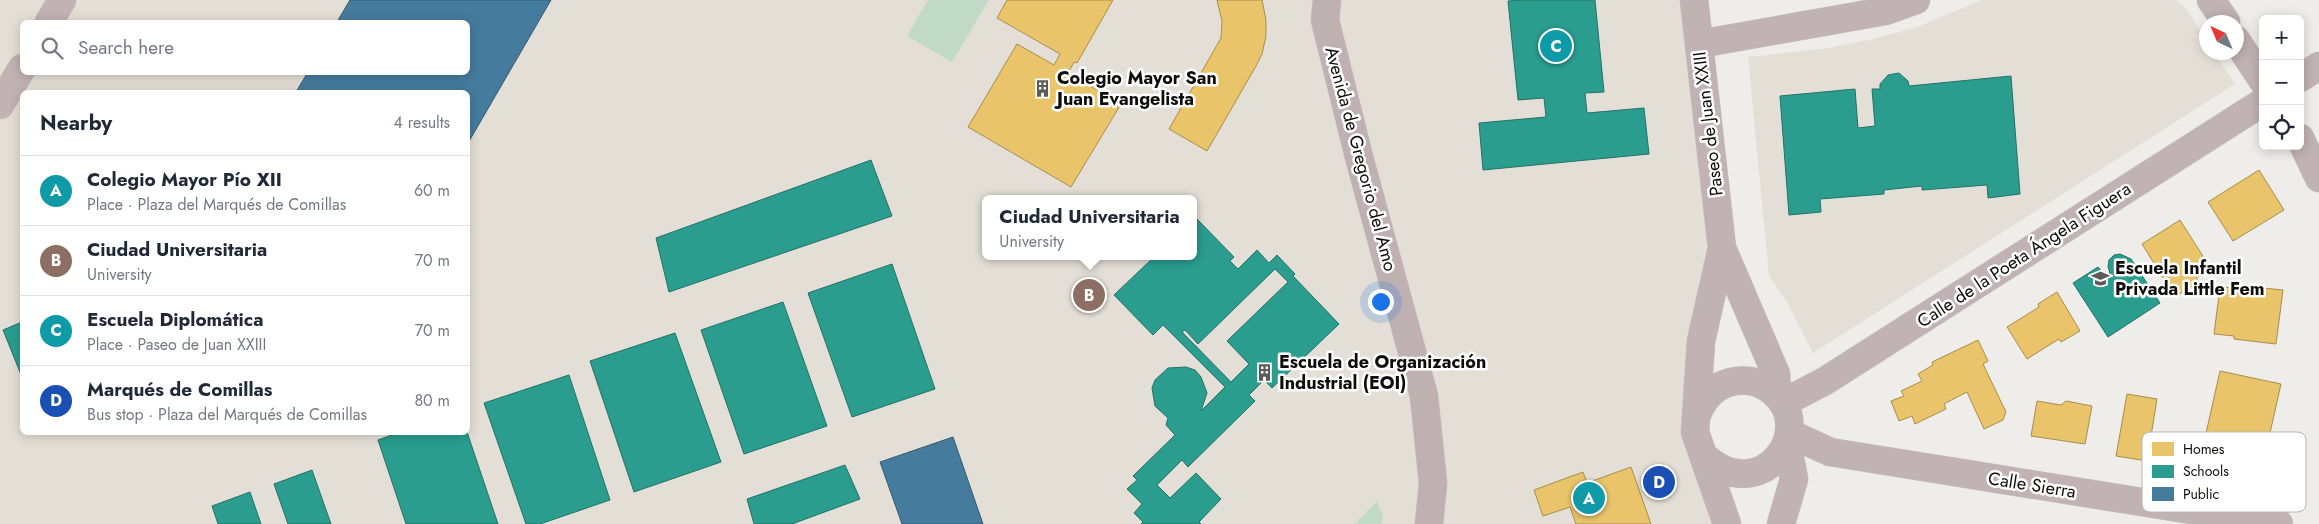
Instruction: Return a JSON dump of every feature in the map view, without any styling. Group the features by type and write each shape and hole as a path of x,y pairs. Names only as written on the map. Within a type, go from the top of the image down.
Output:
{"street":[{"path":"50,20 62,0"},
{"name":"Avenida de Gregorio del Amo","path":"1327,0 1325,20 1359,157 1424,396 1433,483 1429,524"},
{"name":"Paseo de Juan XXIII","path":"1694,0 1722,248"},
{"path":"1699,44 1886,11 1916,0"},
{"path":"2211,0 2221,15"},
{"path":"2244,52 2259,75"},
{"path":"2304,75 2319,66"},
{"path":"0,105 20,71"},
{"name":"Calle de la Poeta Ángela Figuera","path":"1780,399 1825,381 2259,105"},
{"path":"2304,146 2319,178"},
{"path":"1722,248 1776,374 1780,399 1788,418 1788,438 1794,478 1781,524"},
{"path":"1722,248 1701,341 1696,419 1698,445 1705,457 1727,524"},
{"path":"1696,419 1701,404 1710,393 1723,385 1737,380 1752,381 1766,387 1780,399"},
{"path":"1705,457 1716,466 1729,472 1743,474 1757,472 1770,465 1780,455 1788,438"},
{"name":"Calle Sierra","path":"1788,438 1830,452 2142,502"},
{"name":"Calle Sierra","path":"2204,512 2279,524"}],"shaded area":[{"path":"0,0 1694,0 1722,248 1696,419 1727,524 0,524"},
{"path":"1982,0 2176,0 2185,7 2199,29 2199,60 2219,60 2235,84 1813,353 1787,302 1769,276 1748,57 1828,48 1877,38 1917,27"}],"green space":[{"path":"928,0 989,0 952,62 907,36"},
{"path":"1377,501 1383,517 1381,524 1355,524"}],"building: Homes":[{"name":"Colegio Mayor San Juan Evangelista","path":"1007,0 1113,0 1077,63 1074,62 1068,73 1121,104 1071,187 968,127 1017,44 1054,65 1060,54 997,18"},
{"name":"Colegio Mayor San Juan Evangelista","path":"1217,0 1262,0 1266,20 1266,36 1262,54 1256,66 1207,151 1169,129 1221,38 1222,21"},
{"path":"2259,170 2284,210 2233,241 2208,202"},
{"path":"2180,220 2211,269 2196,278 2199,282 2175,297 2142,244"},
{"path":"2241,286 2283,290 2276,344 2234,339 2234,336 2214,334 2220,287 2240,288"},
{"path":"2057,292 2080,331 2061,342 2059,339 2027,359 2007,327 2039,307 2038,304"},
{"path":"1978,340 1988,361 1983,364 2006,412 2003,420 1984,429 1967,392 1944,404 1946,409 1915,424 1912,416 1899,421 1891,401 1904,396 1901,391 1922,381 1918,374 1933,365 1932,362"},
{"path":"2220,371 2281,384 2270,432 2206,432"},
{"path":"2127,394 2157,399 2152,432 2142,432 2142,460 2116,456"},
{"path":"2037,401 2061,405 2066,401 2092,406 2085,444 2031,436"},
{"path":"1631,467 1651,524 1576,524 1570,507 1543,516 1534,490 1583,472 1587,483"}],"building: Schools":[{"path":"1595,0 1604,92 1585,93 1587,113 1644,108 1649,154 1483,170 1479,123 1546,117 1544,98 1518,100 1508,1"},
{"path":"1899,73 1908,81 1909,86 2011,76 2020,194 1988,198 1987,185 1922,190 1922,186 1884,190 1884,194 1820,199 1821,212 1789,215 1780,96 1855,89 1858,128 1875,126 1872,89 1880,89 1880,84 1888,75"},
{"path":"871,160 892,216 669,292 656,238"},
{"name":"Escuela de Organización Industrial (EOI)","path":"1197,219 1234,257 1230,261 1238,269 1257,250 1269,263 1277,255 1295,274 1293,276 1339,324 1272,388 1264,380 1249,395 1255,401 1188,467 1182,460 1157,485 1170,498 1196,473 1221,499 1199,522 1201,524 1141,524 1143,522 1134,513 1142,504 1127,489 1137,480 1133,476 1175,435 1166,425 1168,418 1155,406 1152,388 1155,380 1168,368 1186,367 1195,370 1201,377 1207,393 1201,411 1225,387 1163,325 1153,335 1114,295 1151,260 1197,260","holes":["1275,269 1288,282 1227,341 1249,364 1231,382 1182,332 1185,330 1198,344"]},
{"path":"2120,254 2131,259 2160,303 2108,337 2073,283 2098,267 2105,276 2110,273 2108,267 2109,260 2114,255"},
{"path":"892,264 935,389 852,417 808,293"},
{"path":"783,302 827,426 744,454 701,330"},
{"path":"20,323 20,372 3,330"},
{"path":"675,333 721,462 634,492 590,361"},
{"path":"569,375 610,500 540,524 526,524 484,403"},
{"path":"392,435 468,435 498,524 406,524 378,440"},
{"path":"845,465 860,499 792,524 754,524 747,499"},
{"path":"312,470 331,524 288,524 274,484"},
{"path":"250,492 261,524 218,524 212,506"}],"building: Public":[{"path":"350,0 551,0 470,140 470,90 297,90 306,75 470,75 470,20 338,20"},
{"path":"953,437 983,524 902,524 880,462"}],"place":[{"name":"Escuela Diplomática","path":"1556,46"},
{"name":"Colegio Mayor San Juan Evangelista","path":"1043,88"},
{"name":"Escuela Infantil Privada Little Fem","path":"2101,278"},
{"name":"Ciudad Universitaria","path":"1089,295"},
{"name":"Escuela de Organización Industrial (EOI)","path":"1265,372"},
{"name":"Marqués de Comillas","path":"1659,482"},
{"name":"Colegio Mayor Pío XII","path":"1589,498"}]}
